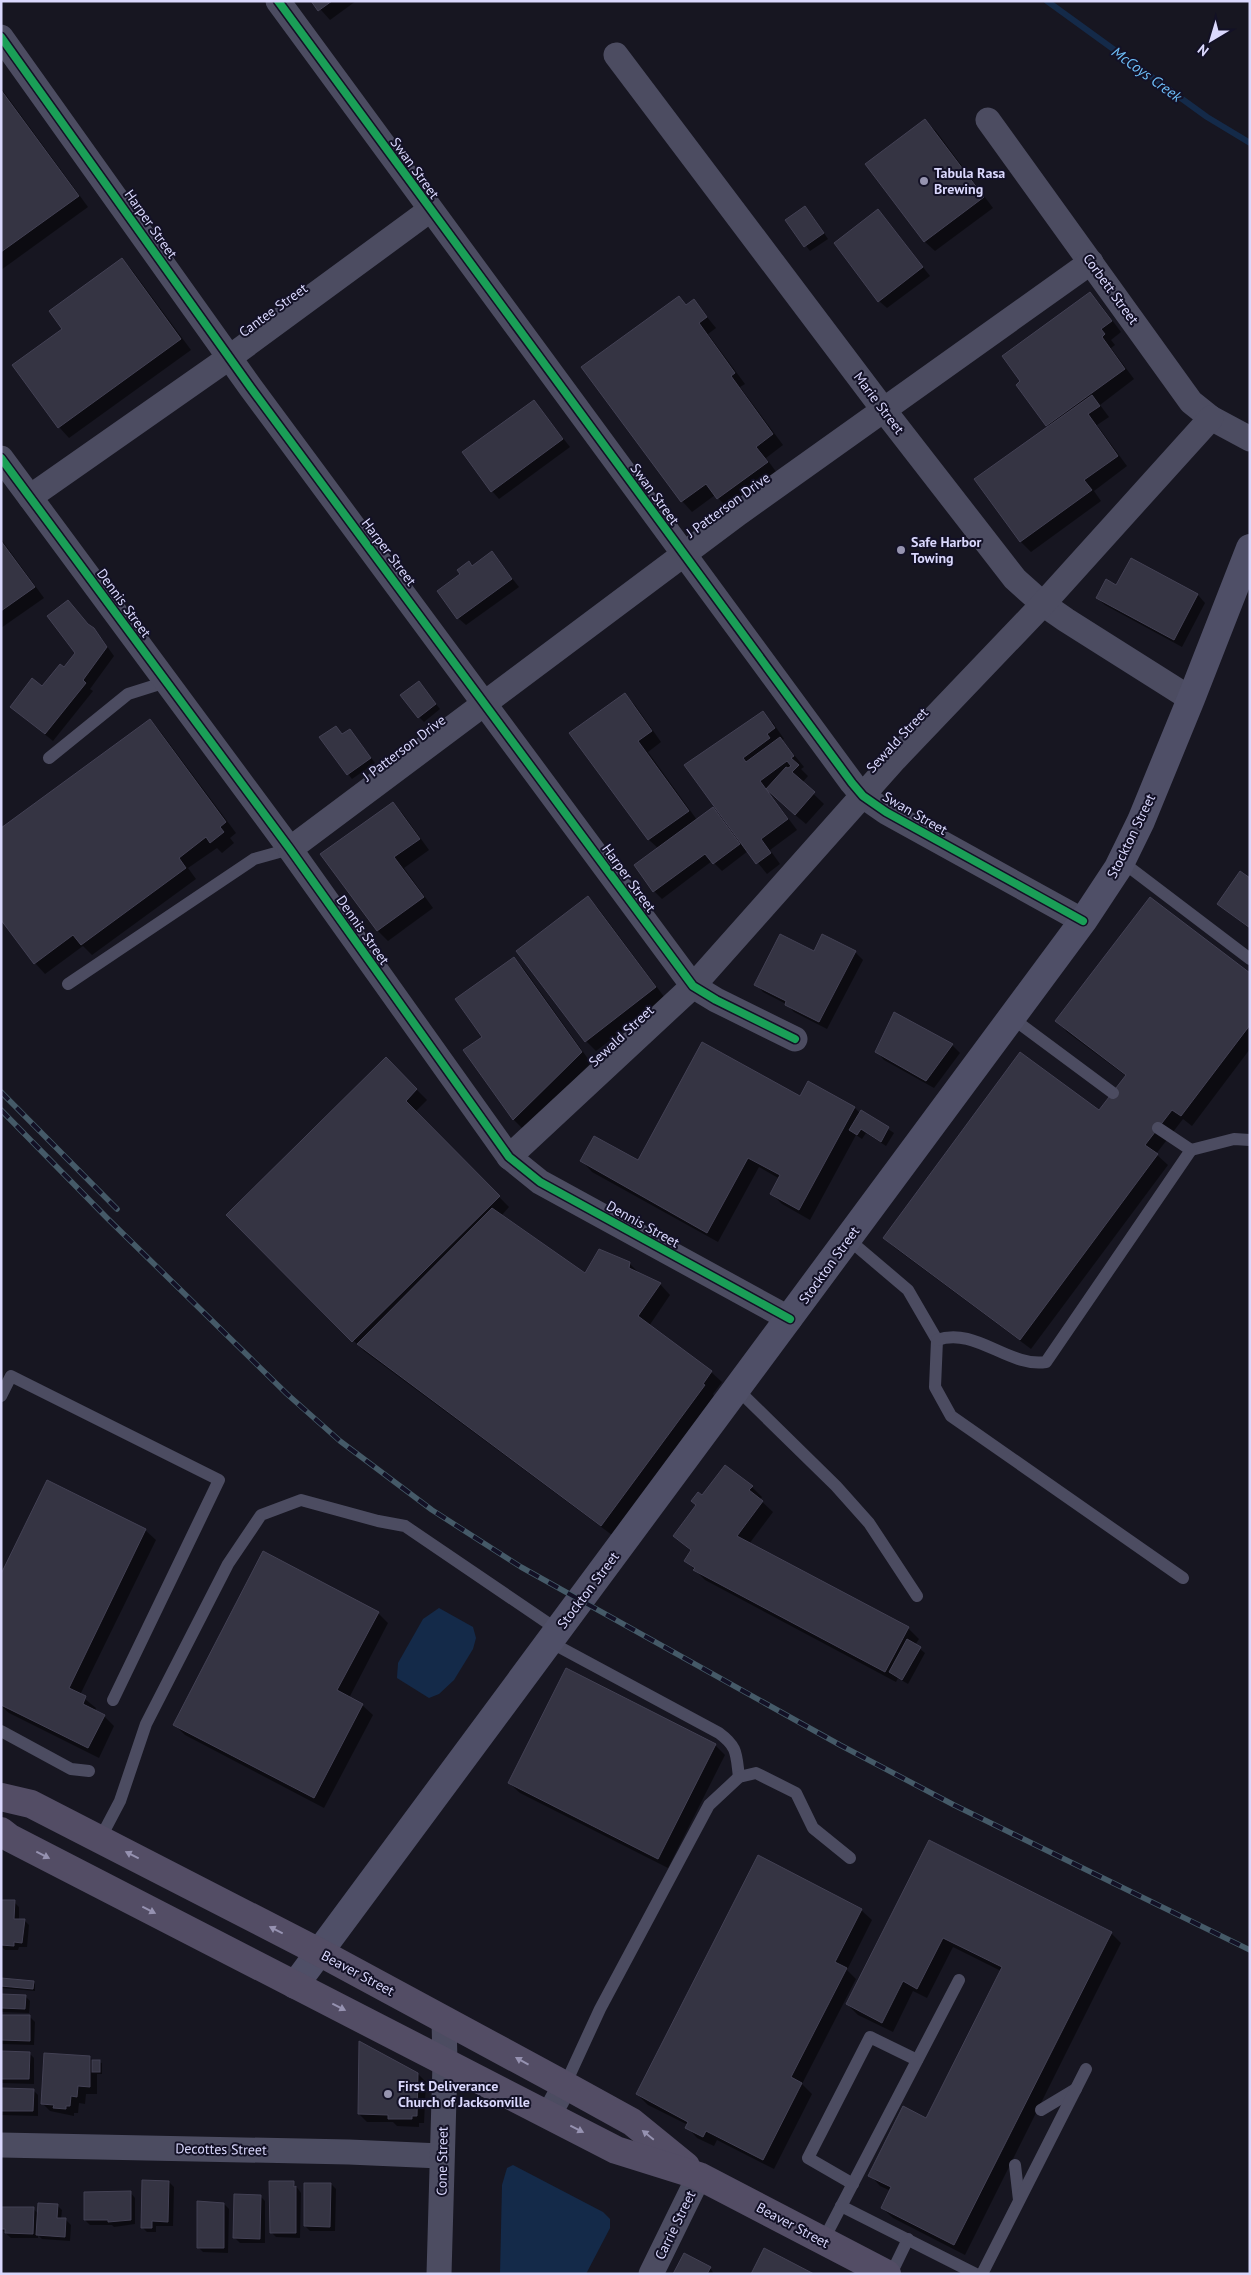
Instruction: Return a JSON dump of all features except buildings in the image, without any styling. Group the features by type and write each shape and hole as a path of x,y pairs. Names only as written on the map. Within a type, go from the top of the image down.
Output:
{"main road":[{"name":"Stockton Street","path":"295,1985 790,1319 1083,920 1121,861 1141,821 1191,699 1238,592 1250,548"},
{"name":"Beaver Street","path":"1,1797 31,1804 319,1952 444,2019 632,2122 699,2176"},
{"name":"Beaver Street","path":"1,1830 10,1838 616,2150 699,2176 887,2274"}],"street":[{"name":"Swan Street","path":"278,1 683,554 863,796 886,812 1083,920"},
{"name":"Harper Street","path":"1,37 251,388 693,986 716,1000 795,1040"},
{"name":"Marie Street","path":"616,54 883,409 1015,579 1044,604 1191,699"},
{"name":"Corbett Street","path":"988,120 1191,402 1211,418 1250,439"},
{"name":"Cantee Street","path":"30,497 230,356 430,210"},
{"name":"J Patterson Drive","path":"290,849 683,554 883,409 1091,262"},
{"name":"Sewald Street","path":"509,1157 693,986 895,760 1044,604 1211,418"},
{"name":"Dennis Street","path":"1,458 290,849 509,1157 540,1182 790,1319"},
{"name":"Cone Street","path":"439,2274 445,2063 444,2019"},
{"path":"549,2115 565,2085"},
{"name":"Decottes Street","path":"1,2145 349,2152 441,2156"},
{"name":"Carrie Street","path":"651,2274 699,2176"}],"lane":[{"path":"49,758 128,694 166,682"},
{"path":"68,984 254,859 290,849"},
{"path":"1121,861 1250,959"},
{"path":"1012,1018 1113,1093"},
{"path":"1158,1128 1191,1150"},
{"path":"937,1340 948,1336 965,1338 1033,1364 1046,1362 1191,1150 1234,1139 1250,1140"},
{"path":"848,1239 908,1290 937,1340 935,1387 951,1416 1183,1578"},
{"path":"1,1396 11,1376 219,1480 113,1700"},
{"path":"737,1389 836,1486 869,1523 917,1596"},
{"path":"100,1839 120,1801 146,1724 228,1564 261,1515 301,1500 378,1522 406,1526 554,1636 732,1742 739,1777"},
{"path":"1,1731 70,1769 89,1771"},
{"path":"565,2085 600,2009 709,1805 739,1777 756,1773 796,1793 813,1828 850,1858"},
{"path":"823,2241 959,1980"},
{"path":"853,2184 808,2158 870,2037 917,2060"},
{"path":"982,2274 1086,2069"},
{"path":"1042,2110 1076,2089"},
{"path":"1015,2165 1020,2200"},
{"path":"841,2206 976,2274"},
{"path":"892,2274 908,2239"}],"water":[{"path":"439,1608 473,1627 476,1638 473,1649 454,1680 439,1694 429,1698 397,1678 398,1663 423,1619"},
{"path":"513,2165 603,2212 610,2219 610,2228 586,2274 500,2274 502,2185 507,2168"}],"waterway":[{"name":"McCoys Creek","path":"1047,1 1207,117 1250,143"}],"railway":[{"path":"1,1092 117,1209"},
{"path":"1,1110 107,1218 287,1394 340,1441 432,1510 521,1567 840,1745 954,1805 1250,1950"}],"cycle path":[{"path":"278,1 863,796 886,812 1083,921"},
{"path":"1,37 251,388 693,986 716,1000 795,1039"},
{"path":"1,458 290,849 509,1157 540,1182 790,1319"}],"place":[{"name":"Tabula Rasa Brewing","path":"924,181"},
{"name":"Safe Harbor Towing","path":"901,550"},
{"name":"First Deliverance Church of Jacksonville","path":"388,2094"}]}
